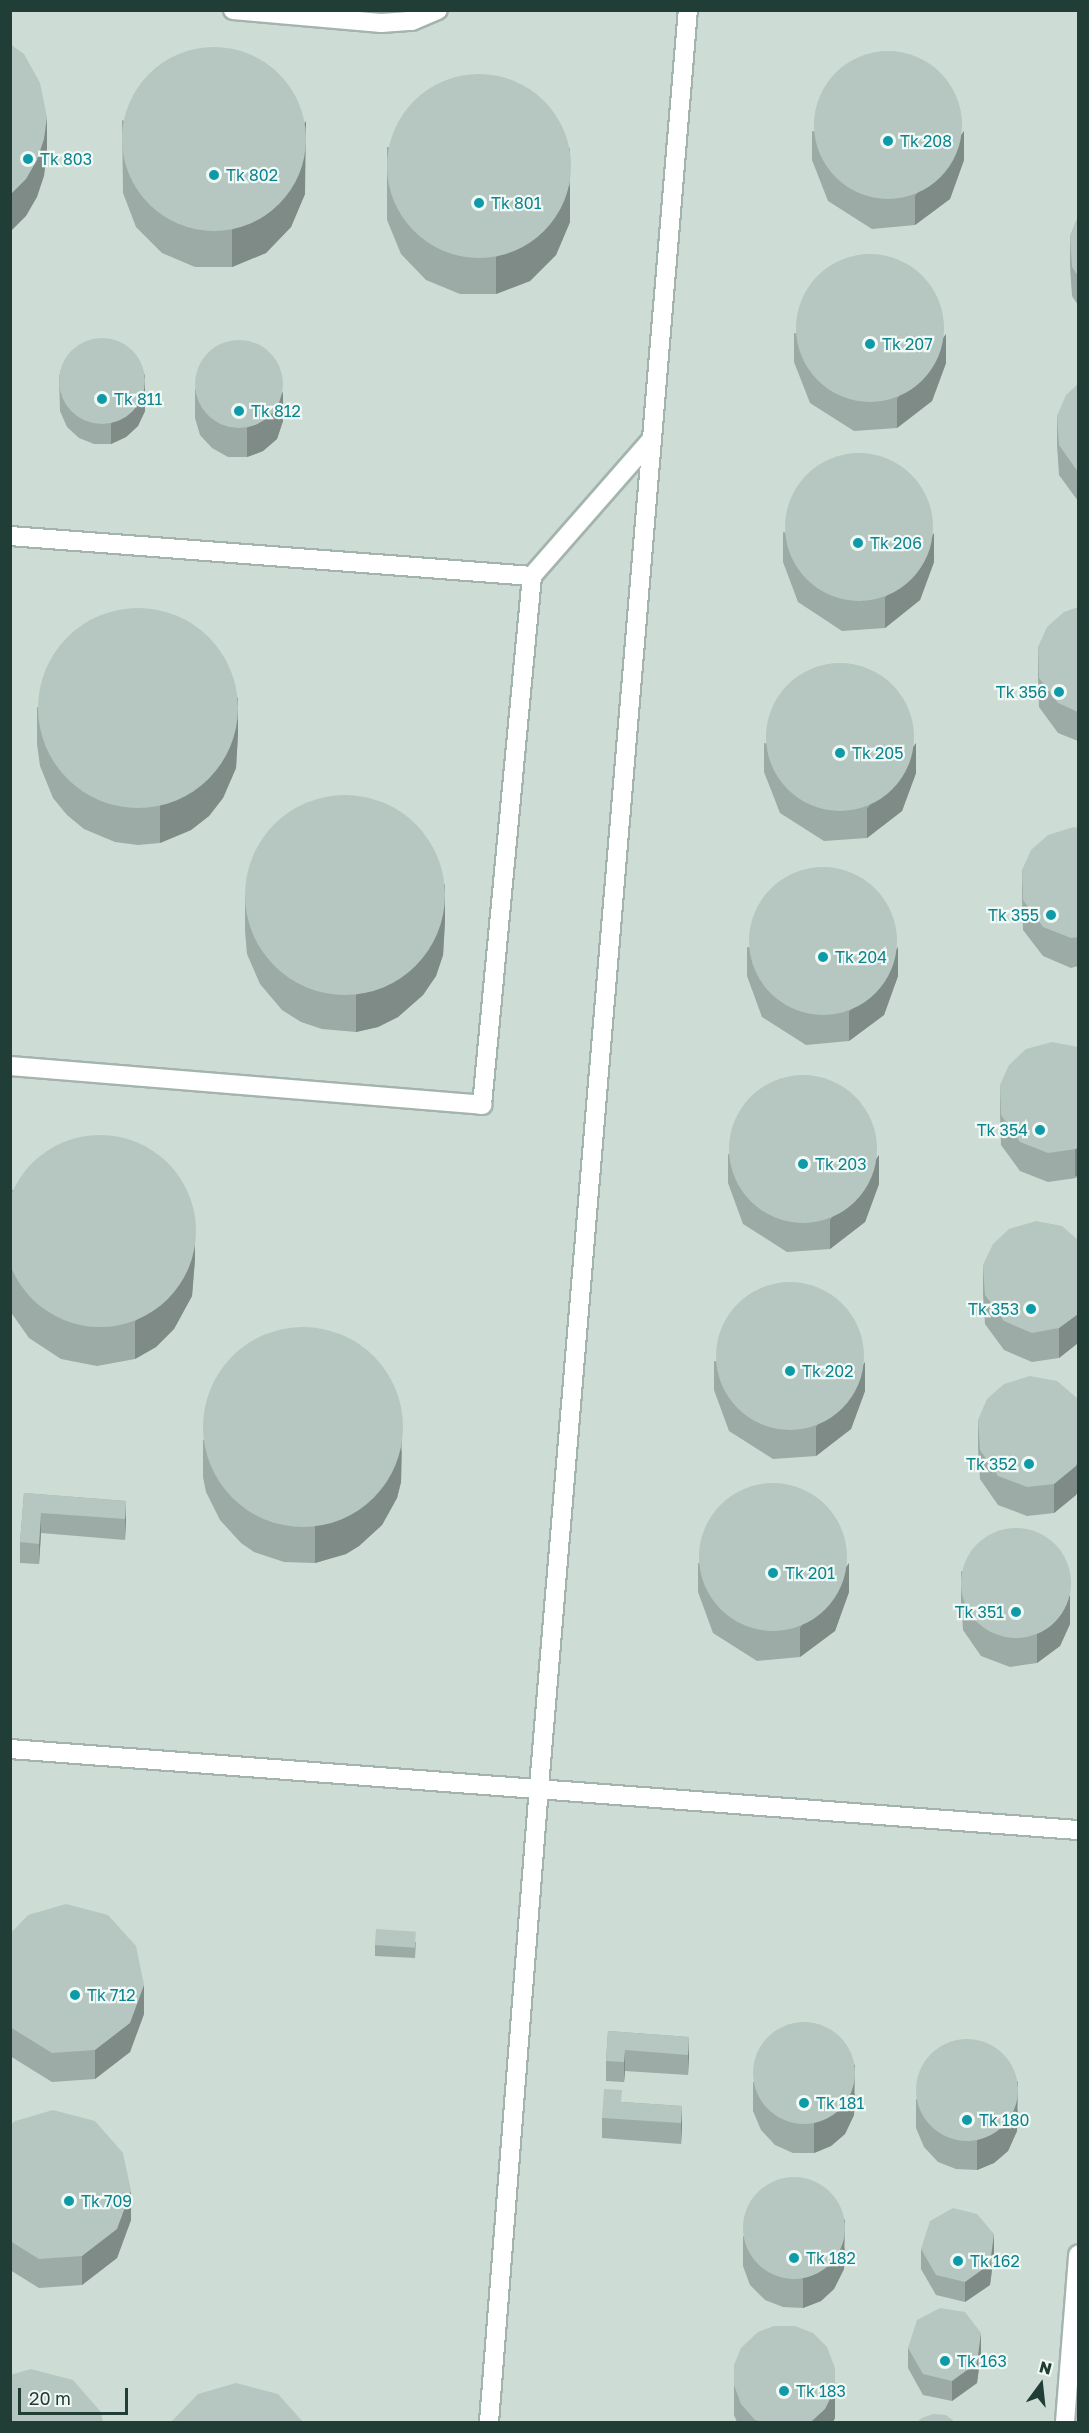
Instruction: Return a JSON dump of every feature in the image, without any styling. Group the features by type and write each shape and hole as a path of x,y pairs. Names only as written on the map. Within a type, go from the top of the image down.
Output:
{"lane":[{"path":"233,10 381,23 412,21 438,10"},
{"path":"489,2422 539,1787 688,10"},
{"path":"10,1066 482,1105 532,576 651,440"},
{"path":"10,536 532,576"},
{"path":"10,1749 539,1787 1078,1830"},
{"path":"1065,2422 1078,2266"}],"shaded area":[{"path":"11,11 1078,11 1078,2422 11,2422"}],"building":[{"name":"Tk 803","path":"10,44 24,54 40,83 47,117 44,139 37,160 26,179 10,195"},
{"name":"Tk 802","path":"214,47 249,54 265,62 279,74 291,88 299,104 306,139 299,174 291,190 279,204 265,216 249,224 214,231 179,224 163,216 149,204 137,190 129,174 122,139 129,104 137,88 149,74 163,62 179,54"},
{"name":"Tk 208","path":"888,51 916,57 940,73 956,97 962,125 956,153 940,177 916,193 888,199 860,193 836,177 820,153 814,125 820,97 836,73 860,57"},
{"name":"Tk 801","path":"479,74 514,81 530,89 544,101 556,115 564,131 571,166 564,201 556,217 544,231 530,243 514,251 479,258 444,251 428,243 414,231 402,217 394,201 387,166 394,131 402,115 414,101 428,89 444,81"},
{"path":"1078,217 1078,276 1072,267 1070,236"},
{"name":"Tk 207","path":"870,254 898,260 922,276 938,300 944,328 938,356 922,380 898,396 870,402 842,396 818,380 802,356 796,328 802,300 818,276 842,260"},
{"name":"Tk 811","path":"102,338 119,341 133,350 142,364 145,381 142,398 133,412 119,421 102,424 85,421 71,412 62,398 59,381 62,364 71,350 85,341"},
{"path":"239,340 264,347 276,359 283,384 276,409 264,421 239,428 214,421 202,409 195,384 202,359 214,347"},
{"path":"1078,384 1078,472 1059,445 1057,416 1066,395"},
{"name":"Tk 206","path":"859,453 887,459 911,475 927,499 933,527 927,555 911,579 887,595 859,601 831,595 807,579 791,555 785,527 791,499 807,475 831,459"},
{"name":"Tk 356","path":"1078,607 1078,712 1058,703 1039,678 1038,647 1047,627 1064,612"},
{"path":"138,608 167,612 185,620 209,637 226,661 234,679 238,708 234,737 226,755 209,779 185,796 167,804 138,808 109,804 91,796 67,779 50,755 42,737 38,708 42,679 50,661 67,637 91,620 109,612"},
{"name":"Tk 205","path":"840,663 868,669 892,685 908,709 914,737 908,765 892,789 868,805 840,811 812,805 788,789 772,765 766,737 772,709 788,685 812,669"},
{"path":"345,795 374,799 392,807 416,824 433,848 441,866 445,895 441,924 433,942 416,966 392,983 374,991 345,995 316,991 298,983 274,966 257,942 249,924 245,895 249,866 257,848 274,824 298,807 316,799"},
{"name":"Tk 355","path":"1074,827 1078,828 1078,937 1071,938 1043,927 1023,900 1022,870 1031,850 1048,835"},
{"name":"Tk 204","path":"823,867 851,873 875,889 891,913 897,941 891,969 875,993 851,1009 823,1015 795,1009 771,993 755,969 749,941 755,913 771,889 795,873"},
{"name":"Tk 354","path":"1052,1042 1078,1047 1078,1147 1048,1153 1020,1142 1001,1115 1000,1085 1009,1065 1026,1049"},
{"name":"Tk 203","path":"803,1075 831,1081 855,1097 871,1121 877,1149 871,1177 855,1201 831,1217 803,1223 775,1217 751,1201 735,1177 729,1149 735,1121 751,1097 775,1081"},
{"path":"91,1135 109,1135 137,1142 168,1163 189,1194 196,1231 189,1268 168,1299 137,1320 109,1327 91,1327 55,1316 26,1292 15,1276 8,1259 4,1240 4,1222 15,1186 39,1157 55,1146 72,1139"},
{"name":"Tk 353","path":"1036,1221 1062,1226 1078,1240 1078,1314 1059,1328 1032,1333 1004,1321 985,1295 983,1265 993,1244 1009,1229"},
{"name":"Tk 202","path":"790,1282 818,1288 842,1304 858,1328 864,1356 858,1384 842,1408 818,1424 790,1430 762,1424 738,1408 722,1384 716,1356 722,1328 738,1304 762,1288"},
{"path":"303,1327 322,1329 350,1339 380,1364 395,1389 401,1408 403,1427 401,1446 391,1474 366,1504 341,1519 322,1525 303,1527 284,1525 256,1515 226,1490 211,1465 205,1446 203,1427 205,1408 215,1380 240,1350 265,1335 284,1329"},
{"name":"Tk 352","path":"1030,1376 1057,1381 1077,1398 1078,1462 1054,1484 1027,1487 998,1476 980,1450 978,1420 987,1399 1004,1384"},
{"name":"Tk 201","path":"773,1483 801,1489 825,1505 841,1529 847,1557 841,1585 825,1609 801,1625 773,1631 745,1625 721,1609 705,1585 699,1557 705,1529 721,1505 745,1489"},
{"path":"24,1493 126,1501 125,1519 41,1513 39,1544 20,1542"},
{"name":"Tk 351","path":"1016,1528 1037,1532 1055,1544 1067,1562 1071,1583 1067,1604 1055,1622 1037,1634 1016,1638 995,1634 977,1622 965,1604 961,1583 965,1562 977,1544 995,1532"},
{"name":"Tk 712","path":"66,1904 108,1915 136,1946 144,1985 130,2023 95,2050 52,2053 10,2027 10,1934 28,1915"},
{"path":"376,1929 416,1932 415,1948 375,1945"},
{"name":"Tk 181","path":"804,2022 824,2026 840,2037 851,2053 855,2073 851,2093 840,2109 824,2120 804,2124 784,2120 768,2109 757,2093 753,2073 757,2053 768,2037 784,2026"},
{"path":"608,2031 689,2037 688,2055 625,2050 624,2062 606,2061"},
{"name":"Tk 180","path":"967,2039 987,2043 1003,2054 1014,2070 1018,2090 1014,2110 1003,2126 987,2137 967,2141 947,2137 931,2126 920,2110 916,2090 920,2070 931,2054 947,2043"},
{"path":"604,2089 622,2090 621,2102 682,2106 681,2123 602,2118"},
{"name":"Tk 709","path":"53,2110 95,2121 123,2153 131,2191 117,2229 82,2256 39,2259 10,2241 10,2126 15,2121"},
{"name":"Tk 182","path":"794,2177 814,2181 830,2192 841,2208 845,2228 841,2248 830,2264 814,2275 794,2279 774,2275 758,2264 747,2248 743,2228 747,2208 758,2192 774,2181"},
{"name":"Tk 162","path":"953,2208 977,2214 994,2234 990,2264 965,2282 936,2275 921,2249 930,2221"},
{"name":"Tk 163","path":"940,2308 965,2312 981,2333 977,2363 952,2381 923,2374 908,2348 917,2320"},
{"name":"Tk 183","path":"774,2326 795,2326 813,2333 827,2347 835,2368 835,2389 825,2409 812,2421 762,2422 755,2420 741,2404 734,2385 734,2365 741,2348 758,2332"},
{"path":"31,2369 73,2380 101,2412 103,2422 10,2422 10,2375"},
{"path":"236,2383 278,2394 303,2422 171,2422 198,2394"},
{"path":"933,2414 946,2415 955,2422 917,2422"}],"place":[{"name":"Tk 208","path":"888,141"},
{"name":"Tk 803","path":"28,159"},
{"name":"Tk 802","path":"214,175"},
{"name":"Tk 801","path":"479,203"},
{"name":"Tk 207","path":"870,344"},
{"name":"Tk 811","path":"102,399"},
{"name":"Tk 812","path":"239,411"},
{"name":"Tk 206","path":"858,543"},
{"name":"Tk 356","path":"1059,692"},
{"name":"Tk 205","path":"840,753"},
{"name":"Tk 355","path":"1051,915"},
{"name":"Tk 204","path":"823,957"},
{"name":"Tk 354","path":"1040,1130"},
{"name":"Tk 203","path":"803,1164"},
{"name":"Tk 353","path":"1031,1309"},
{"name":"Tk 202","path":"790,1371"},
{"name":"Tk 352","path":"1029,1464"},
{"name":"Tk 201","path":"773,1573"},
{"name":"Tk 351","path":"1016,1612"},
{"name":"Tk 712","path":"75,1995"},
{"name":"Tk 181","path":"804,2103"},
{"name":"Tk 180","path":"967,2120"},
{"name":"Tk 709","path":"69,2201"},
{"name":"Tk 182","path":"794,2258"},
{"name":"Tk 162","path":"958,2261"},
{"name":"Tk 163","path":"945,2361"},
{"name":"Tk 183","path":"784,2391"}]}
